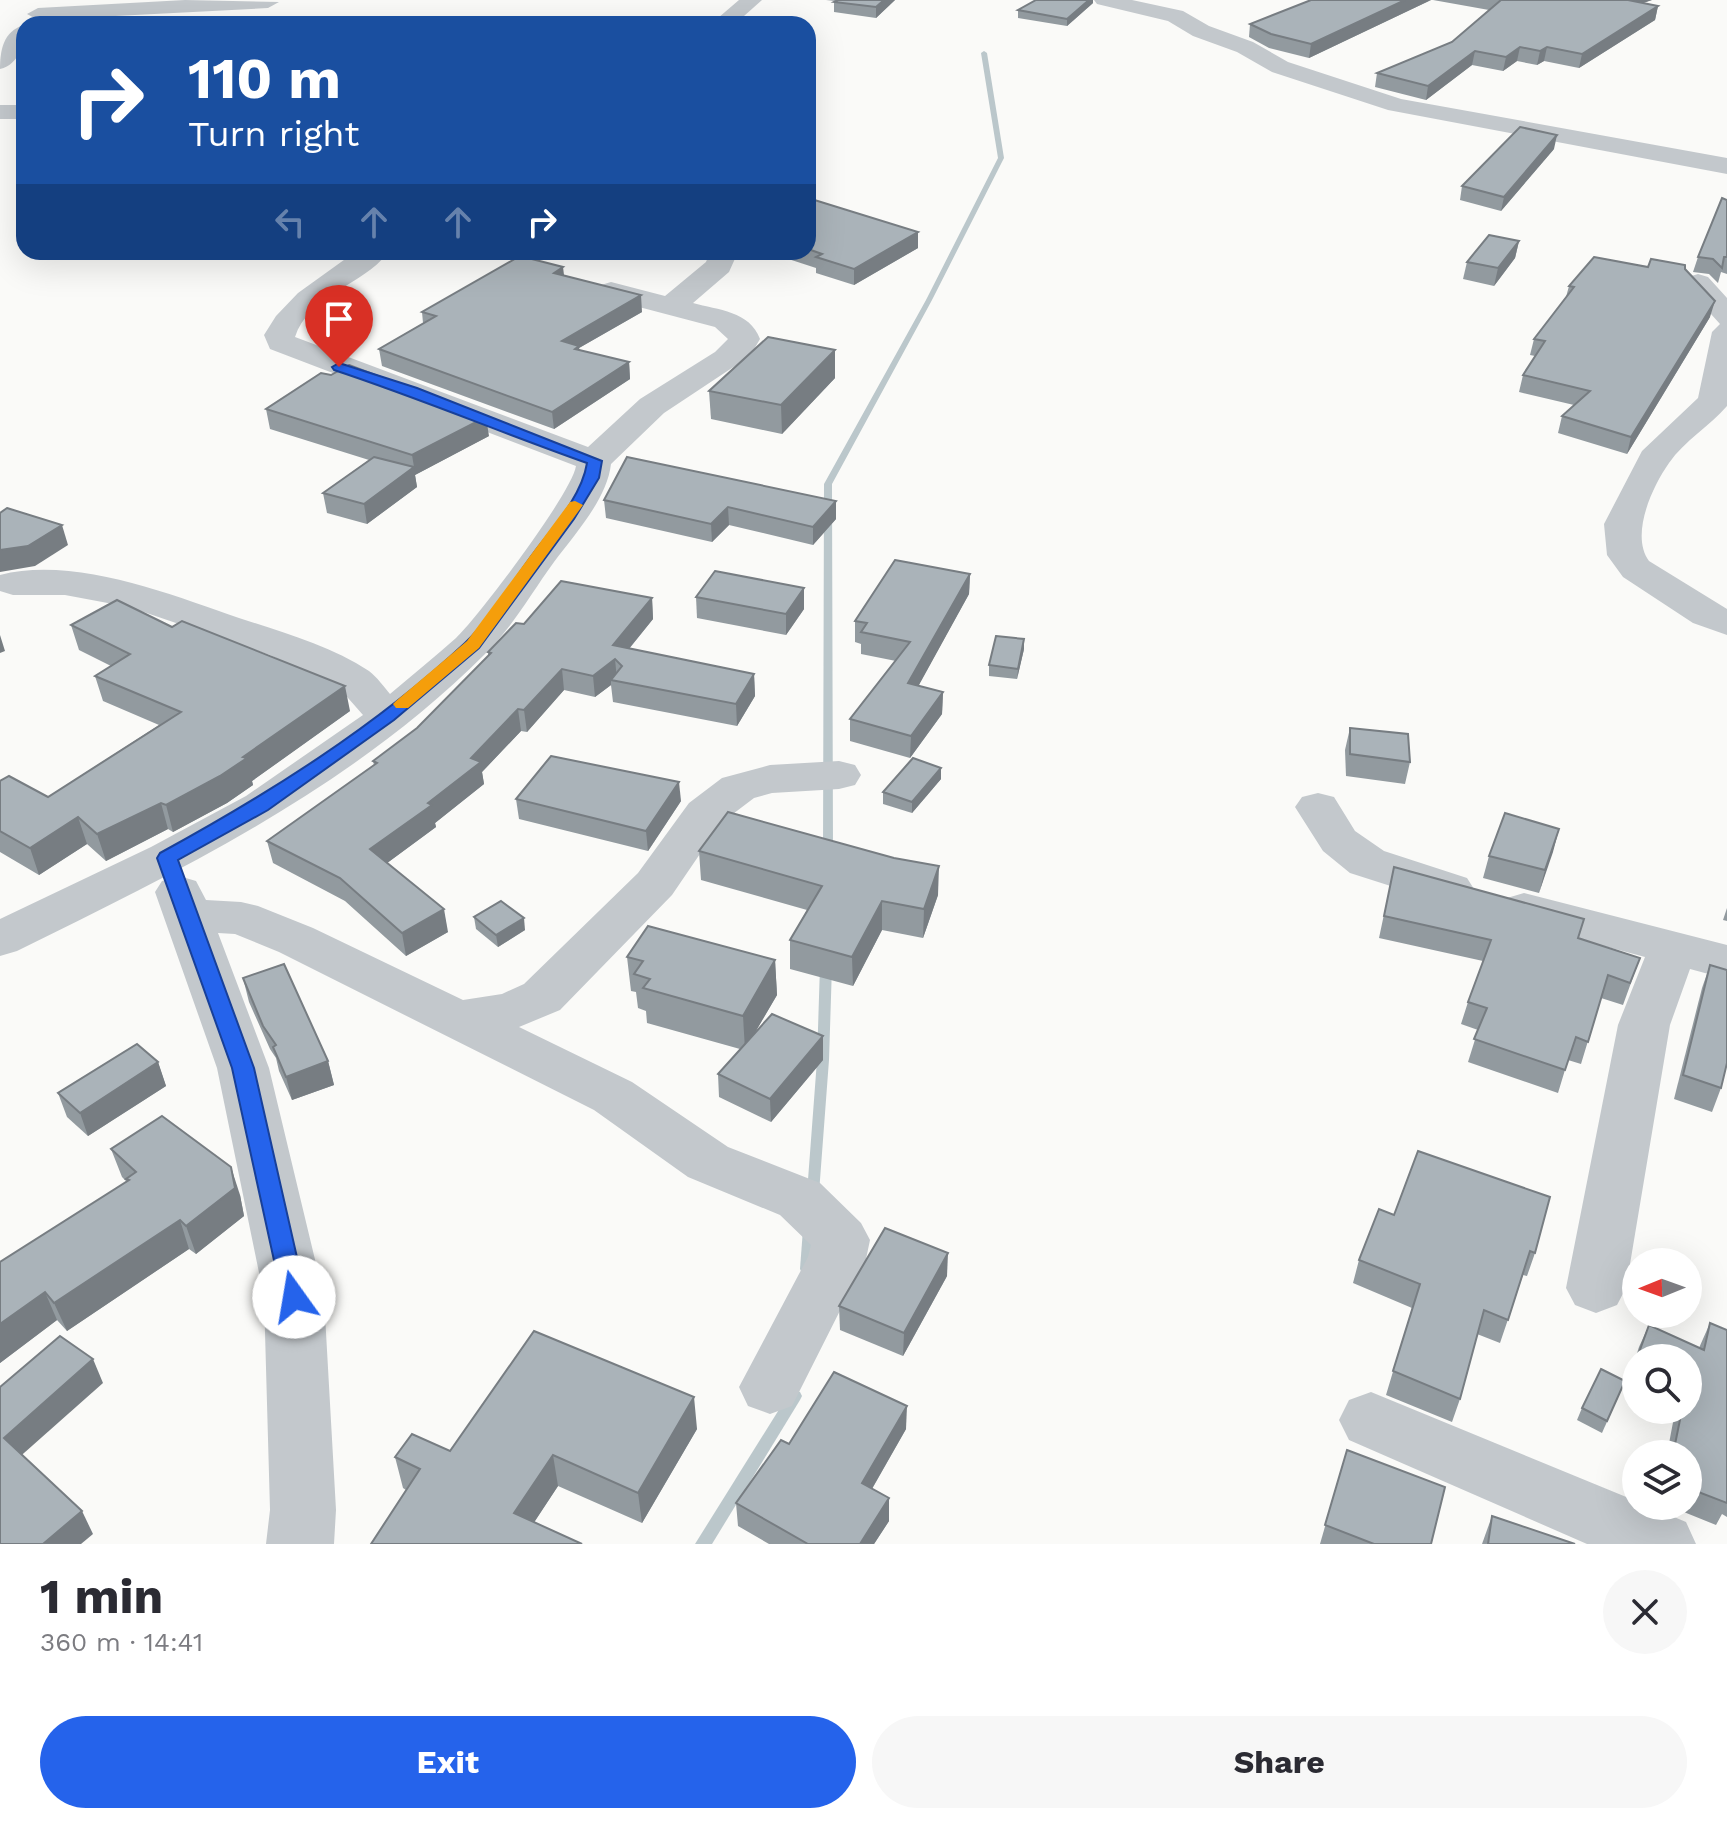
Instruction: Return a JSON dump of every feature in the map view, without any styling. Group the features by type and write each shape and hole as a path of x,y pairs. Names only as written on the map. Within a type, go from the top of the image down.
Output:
{"street":[{"path":"732,16 752,0"},
{"path":"1104,0 1175,16 1201,31 1245,47 1280,67 1397,105 1727,166"},
{"path":"50,16 269,1"},
{"path":"0,64 16,43"},
{"path":"363,260 317,293 286,321 279,335 281,342 314,359 412,391 497,427 594,461"},
{"path":"671,306 719,266 721,260"},
{"path":"1698,283 1727,317"},
{"path":"0,939 167,858 262,806 388,717 473,644 567,519 592,478 594,461 652,406 739,349 744,339 741,330 726,321 611,291"},
{"path":"1727,332 1714,401 1654,458 1622,524 1626,555 1636,569 1707,615 1727,623"},
{"path":"13,583 65,583 138,597 284,646 356,681 388,717"},
{"path":"456,1020 512,1011 542,997 655,884 705,813 738,788 770,779 839,775"},
{"path":"1318,807 1339,841 1367,862 1454,890 1727,962"},
{"path":"167,858 243,1068 294,1297 303,1510 300,1544"},
{"path":"188,916 241,918 296,940 613,1096 708,1162 800,1199 841,1240 837,1259 770,1387"},
{"path":"1596,1288 1644,1025 1673,948"},
{"path":"1371,1420 1662,1544"}],"building":[{"path":"884,0 876,7 834,2"},
{"path":"1036,0 1089,0 1067,19 1018,10"},
{"path":"1311,0 1405,0 1311,44 1271,34 1250,24"},
{"path":"1501,0 1628,0 1658,6 1582,54 1547,47 1540,51 1520,47 1506,57 1475,51 1428,86 1377,73 1452,42"},
{"path":"1520,127 1557,135 1504,197 1462,186"},
{"path":"1722,198 1727,200 1727,257 1724,257 1722,268 1713,259 1698,257"},
{"path":"816,200 918,232 854,269 816,257 822,254 816,252"},
{"path":"1489,235 1519,241 1498,268 1467,262"},
{"path":"1594,257 1648,267 1651,259 1685,265 1685,269 1715,301 1631,437 1562,416 1590,391 1523,375 1545,341 1534,339 1574,287 1569,286"},
{"path":"513,260 536,260 563,267 554,273 641,295 562,341 579,346 575,349 629,362 552,412 379,349 436,316 422,312"},
{"path":"768,337 835,350 781,405 709,391"},
{"path":"349,365 486,417 412,455 266,409 321,373 331,375"},
{"path":"374,457 414,467 364,504 323,493"},
{"path":"627,457 836,501 813,527 728,507 711,524 604,500"},
{"path":"7,508 62,525 28,546 0,550 0,513"},
{"path":"895,560 970,574 908,683 943,692 911,736 850,719 910,642 861,632 867,623 855,621"},
{"path":"715,571 804,588 786,614 696,597"},
{"path":"561,581 652,598 613,645 754,674 736,704 611,680 622,666 615,659 593,676 562,669 524,710 518,709 471,758 481,762 428,803 432,805 370,849 444,909 402,933 340,878 267,841 377,763 373,761 417,728 516,623 524,624"},
{"path":"117,600 172,627 182,621 345,686 220,776 166,805 161,803 97,834 78,817 30,848 0,831 0,781 9,776 48,797 181,712 95,676 130,654 71,625"},
{"path":"996,636 1024,639 1018,669 989,665"},
{"path":"1350,728 1408,734 1410,762 1350,754"},
{"path":"551,756 679,782 646,831 516,799"},
{"path":"913,758 941,768 912,802 883,792"},
{"path":"728,812 894,858 939,866 924,909 882,901 852,957 790,940 822,886 699,851"},
{"path":"1505,813 1559,829 1545,870 1489,856"},
{"path":"1394,867 1584,919 1578,938 1640,958 1630,983 1608,975 1588,1042 1576,1037 1565,1070 1474,1039 1487,1008 1468,1002 1491,940 1384,916"},
{"path":"501,901 524,918 496,935 474,917"},
{"path":"648,926 775,960 743,1016 643,988 650,979 634,974 643,961 627,957"},
{"path":"284,964 328,1061 286,1077 273,1047 276,1045 263,1026 243,978"},
{"path":"1710,965 1727,970 1727,1063 1721,1088 1683,1075"},
{"path":"772,1014 823,1036 770,1099 718,1074"},
{"path":"137,1044 158,1062 80,1113 58,1093"},
{"path":"162,1116 231,1167 235,1188 186,1226 180,1220 54,1303 45,1292 0,1324 0,1262 129,1180 126,1179 136,1172 111,1149"},
{"path":"1418,1151 1550,1197 1535,1253 1530,1251 1508,1320 1484,1310 1460,1399 1393,1371 1420,1284 1359,1260 1379,1209 1394,1215"},
{"path":"885,1228 948,1253 904,1333 839,1306"},
{"path":"1710,1323 1727,1330 1727,1503 1702,1493 1702,1440 1676,1440 1679,1424 1702,1424 1704,1350"},
{"path":"1648,1328 1656,1328 1691,1344 1642,1344"},
{"path":"534,1331 694,1397 638,1493 553,1455 514,1513 582,1544 371,1544 420,1469 395,1457 412,1434 450,1451"},
{"path":"60,1336 93,1359 4,1438 82,1511 43,1544 0,1544 0,1387"},
{"path":"1601,1369 1622,1380 1622,1388 1607,1421 1582,1408"},
{"path":"834,1372 907,1406 862,1483 889,1498 860,1544 808,1544 736,1503 781,1440 789,1444"},
{"path":"1347,1450 1445,1487 1431,1544 1374,1544 1325,1525"},
{"path":"1492,1516 1575,1544 1488,1544"}],"waterway":[{"path":"828,854 828,484 929,300 1001,158 984,53"},
{"path":"813,1193 826,966"},
{"path":"807,1269 810,1229"},
{"path":"703,1544 795,1396"}],"slow traffic":[{"path":"402,704 473,644 575,505"}],"route":[{"path":"294,1297 243,1068 167,858 262,806 388,717 473,644 567,519 592,478 594,461 497,427 412,391 339,367"}]}
